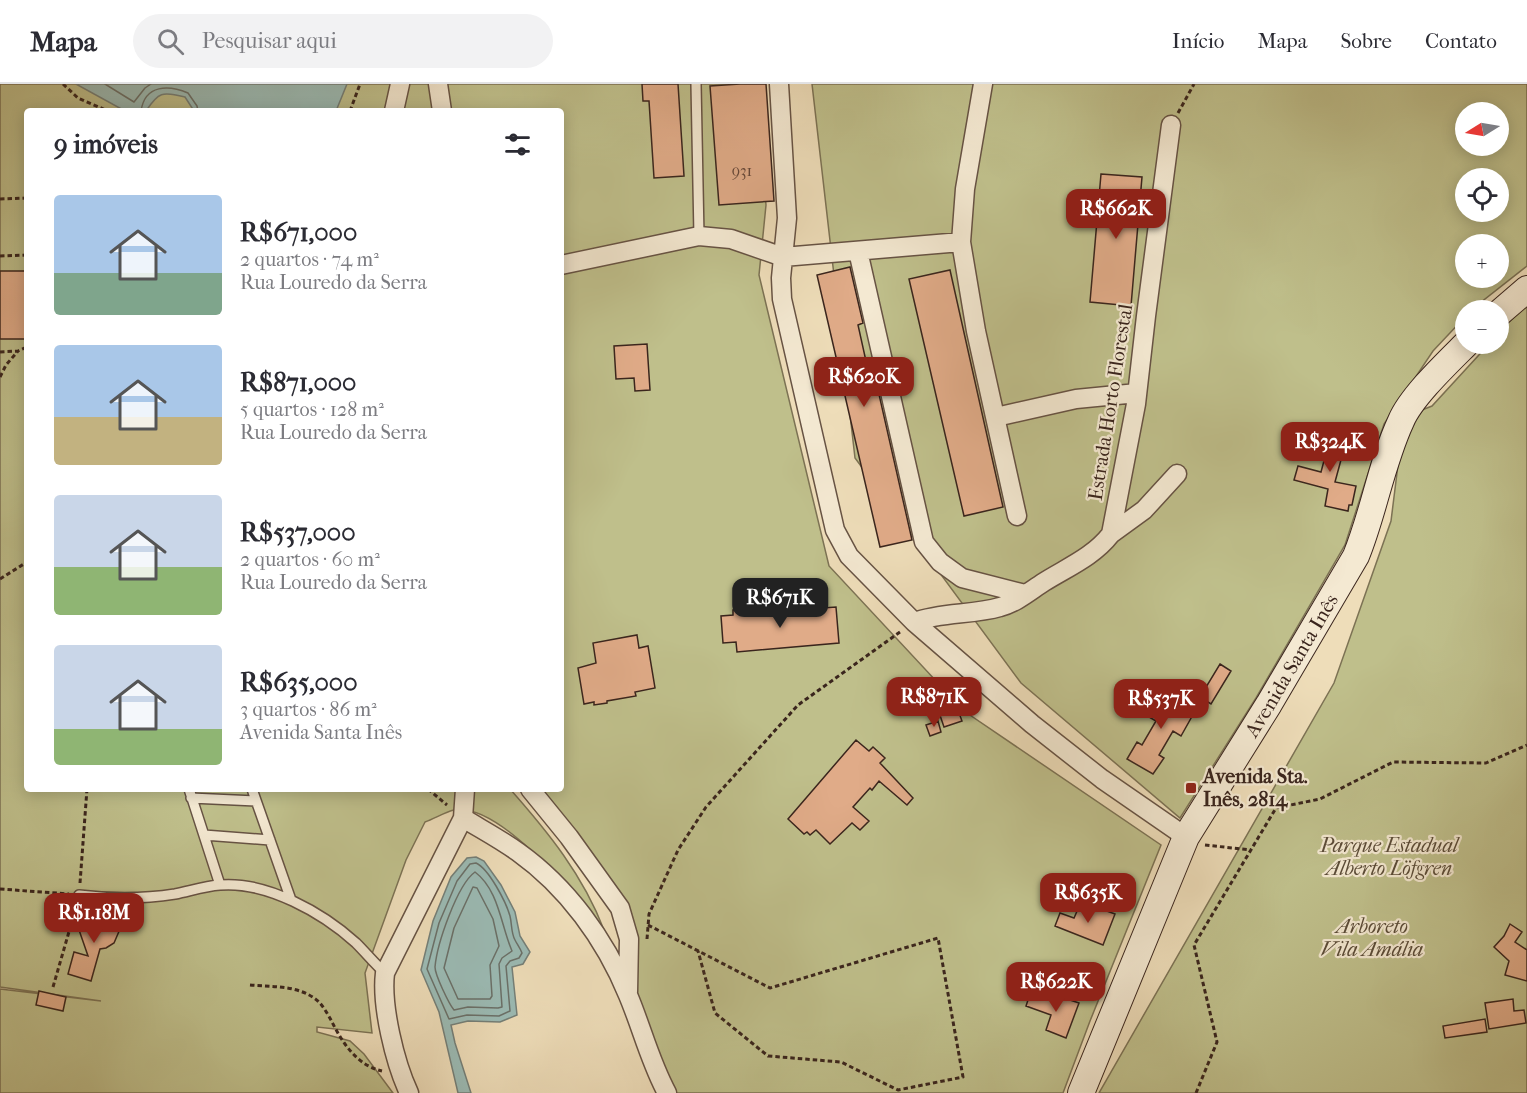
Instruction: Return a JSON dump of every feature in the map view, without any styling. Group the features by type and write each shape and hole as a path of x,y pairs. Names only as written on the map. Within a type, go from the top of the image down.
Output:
{"main road":[{"path":"1509,305 1527,289"},
{"name":"Avenida Santa Inês","path":"1081,1093 1185,840 1269,704 1356,556 1391,448 1405,414 1432,379 1456,354"}],"street":[{"path":"395,108 400,84"},
{"path":"438,84 442,108"},
{"path":"779,84 786,196 786,234 781,278 782,299 835,530 849,556 914,622 1032,724 1185,840"},
{"path":"983,84 964,189 962,242 976,332 1017,516"},
{"name":"Estrada Horto Florestal","path":"1111,534 1137,393 1171,125"},
{"path":"564,264 699,236 731,239 783,257 962,242"},
{"path":"858,251 924,542 940,562 962,578 1025,594"},
{"path":"996,417 1076,399 1137,393"},
{"path":"914,622 1000,607 1025,594 1082,561 1100,547 1111,534 1144,510 1178,474"},
{"path":"409,1093 399,1067 385,999 385,974 463,818 465,792"},
{"path":"532,792 569,837 620,908 629,939 630,1000"},
{"path":"463,818 517,851 545,873 578,908 602,942 630,1000 650,1056 667,1093"}],"lane":[{"path":"696,84 699,236"},
{"path":"253,792 291,900"},
{"path":"220,885 190,793 256,801"},
{"path":"204,835 270,840"},
{"path":"80,896 114,899 147,898 220,885 247,886 291,900 329,923 356,944 385,974"}],"path":[{"path":"63,84 78,98 101,108"},
{"path":"351,108 360,84"},
{"path":"1171,125 1194,84"},
{"path":"0,199 24,198"},
{"path":"0,256 24,255"},
{"path":"0,352 24,348"},
{"path":"0,377 6,365 18,351"},
{"path":"0,579 24,564"},
{"path":"646,945 649,914 678,850 713,799 798,705 914,622"},
{"path":"1196,1093 1217,1042 1194,945 1276,808 1320,799 1393,762 1486,763 1527,745"},
{"path":"53,987 80,896 87,792"},
{"path":"432,792 463,818"},
{"path":"1185,840 1251,850"},
{"path":"0,889 80,896"},
{"path":"648,925 770,987 938,938 963,1077 898,1090 841,1062 768,1056 715,1013 699,951"},
{"path":"250,985 297,990 313,997 328,1015 340,1039 358,1058 381,1071 399,1067"}],"green space":[{"path":"0,84 755,84 766,205 759,275 829,566 964,711 1161,845 1063,1093 674,1093 646,1030 622,927 538,792 564,792 564,108 24,108 24,792 513,792 538,821 575,873 604,930 576,896 536,855 493,820 472,811 454,810 425,822 406,860 365,973 372,1033 317,1027 317,1032 350,1041 364,1054 393,1093 0,1093 0,989 101,1001 0,987"},
{"path":"812,84 1527,84 1527,266 1509,280 1509,234 1455,234 1455,288 1499,288 1484,300 1455,300 1455,328 1433,351 1384,424 1345,545 1256,698 1180,818 1021,683 855,458"},
{"name":"Parque Estadual Alberto Löfgren","path":"1527,302 1527,1093 1099,1093 1334,683 1391,521 1404,417 1432,406 1480,354 1509,354 1509,322"}],"water":[{"path":"76,84 347,84 337,108 192,108 185,97 166,94 158,96 148,108 120,108"},
{"path":"476,857 484,861 501,885 515,912 520,936 530,952 523,964 512,967 517,1015 500,1022 468,1021 451,1025 471,1093 458,1093 439,1012 421,970 433,921 451,877 467,858"}],"building":[{"path":"642,84 678,84 684,176 654,178 649,101 643,101"},
{"path":"766,84 774,201 719,205 710,86"},
{"path":"1101,174 1142,177 1131,306 1090,302"},
{"path":"850,267 863,323 858,325 866,361 864,362 869,382 876,381 912,540 880,547 817,275"},
{"path":"950,270 1003,507 964,516 909,279"},
{"path":"0,271 24,271 24,339 0,339"},
{"path":"647,344 650,390 635,391 634,378 616,379 614,346"},
{"path":"1325,427 1348,434 1335,482 1356,486 1352,505 1349,505 1348,511 1325,506 1328,489 1294,480 1298,466 1321,472 1329,442 1321,439"},
{"path":"836,607 839,643 737,652 736,642 723,643 721,616 733,615 733,610 753,609 753,613"},
{"path":"637,635 639,648 648,646 655,688 635,692 636,696 607,701 607,703 584,704 578,668 596,663 593,643"},
{"path":"1220,664 1231,671 1211,704 1200,697"},
{"path":"949,686 962,721 944,727 932,692"},
{"path":"1159,690 1195,711 1181,736 1173,731 1159,755 1164,758 1153,774 1127,759 1137,742 1142,745 1156,721 1144,714"},
{"path":"938,721 941,732 930,736 926,725"},
{"path":"856,740 869,751 873,747 885,758 880,763 913,798 907,805 879,781 853,807 869,821 860,830 852,823 830,844 816,830 810,835 807,832 804,834 788,819"},
{"path":"1093,906 1115,914 1103,945 1055,926 1060,913 1074,918 1078,909 1090,914"},
{"path":"92,909 109,911 116,919 120,929 114,943 100,949 91,981 68,974 74,952 88,956 78,927 97,928"},
{"path":"1510,924 1522,932 1515,942 1527,950 1527,981 1505,975 1509,961 1494,947 1504,936"},
{"path":"39,991 66,997 63,1011 36,1005"},
{"path":"1030,994 1056,1002 1058,996 1079,1003 1066,1038 1046,1030 1051,1015 1026,1006"},
{"path":"1513,999 1514,1011 1524,1010 1526,1023 1489,1029 1485,1003"},
{"path":"1485,1019 1487,1032 1445,1038 1443,1026"}],"place":[{"name":"Avenida Sta. Inês, 2814","path":"1191,788"}],"park label":[{"name":"Arboreto Vila Amália","path":"1372,938"}]}
